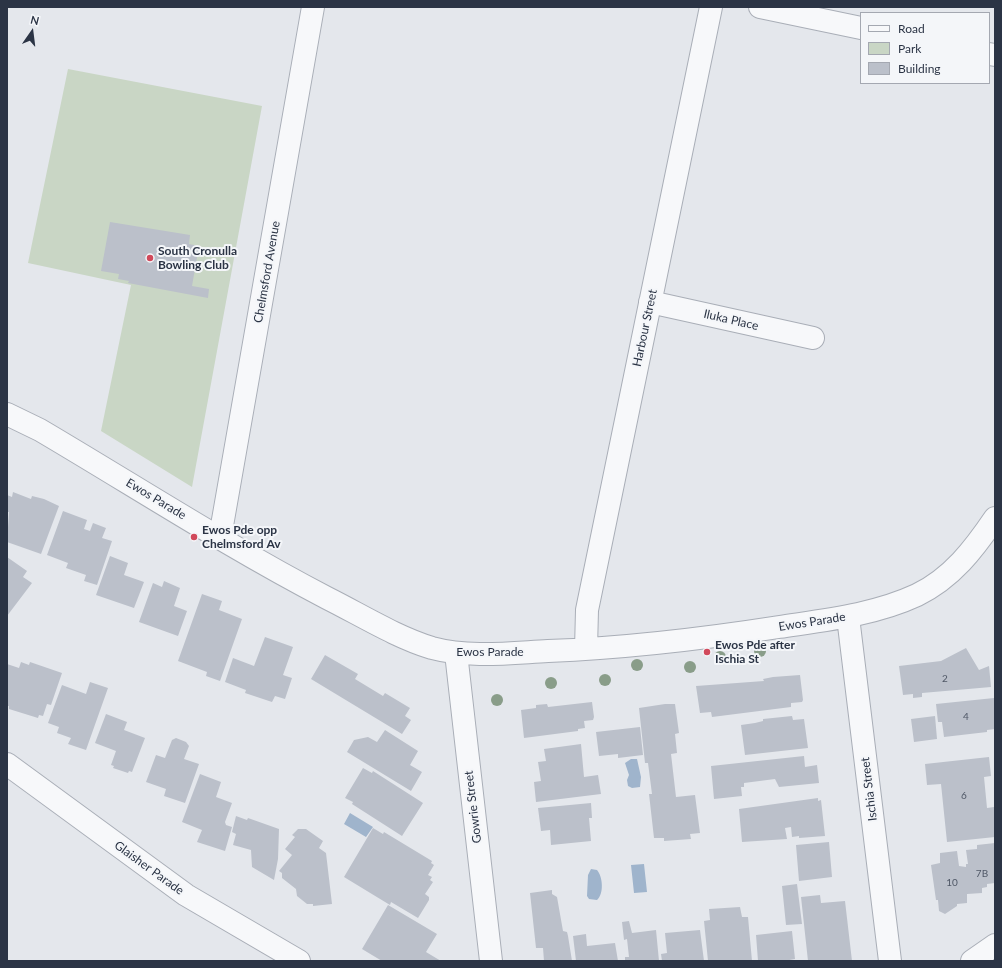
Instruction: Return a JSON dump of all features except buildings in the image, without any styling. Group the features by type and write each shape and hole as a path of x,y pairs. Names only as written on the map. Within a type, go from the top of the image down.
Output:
{"street":[{"name":"Chelmsford Avenue","path":"220,537 313,7"},
{"name":"Harbour Street","path":"586,650 587,610 711,7"},
{"path":"760,7 860,28"},
{"name":"Iluka Place","path":"650,302 813,338"},
{"name":"Ewos Parade","path":"7,414 40,430 301,584 382,626 430,647 456,653 586,650 688,641 848,617 884,607 918,594 947,575 962,563 995,518"},
{"name":"Ischia Street","path":"848,617 890,961"},
{"name":"Gowrie Street","path":"456,653 491,961"},
{"name":"Glaisher Parade","path":"7,764 186,895 299,961"},
{"path":"972,961 995,944"}],"green space":[{"path":"68,69 262,106 192,487 101,431 131,285 28,263"}],"water":[{"path":"631,759 637,759 641,777 640,787 632,788 628,786 627,780 629,775 625,763"},
{"path":"350,813 373,827 366,837 344,824"},
{"path":"644,864 647,892 634,893 631,865"},
{"path":"591,869 597,870 601,877 602,890 597,900 589,899 587,896 588,875"}],"place":[{"name":"South Cronulla Bowling Club","path":"150,258"},
{"name":"Ewos Pde opp Chelmsford Av","path":"194,537"},
{"name":"Ewos Pde after Ischia St","path":"707,652"}]}
